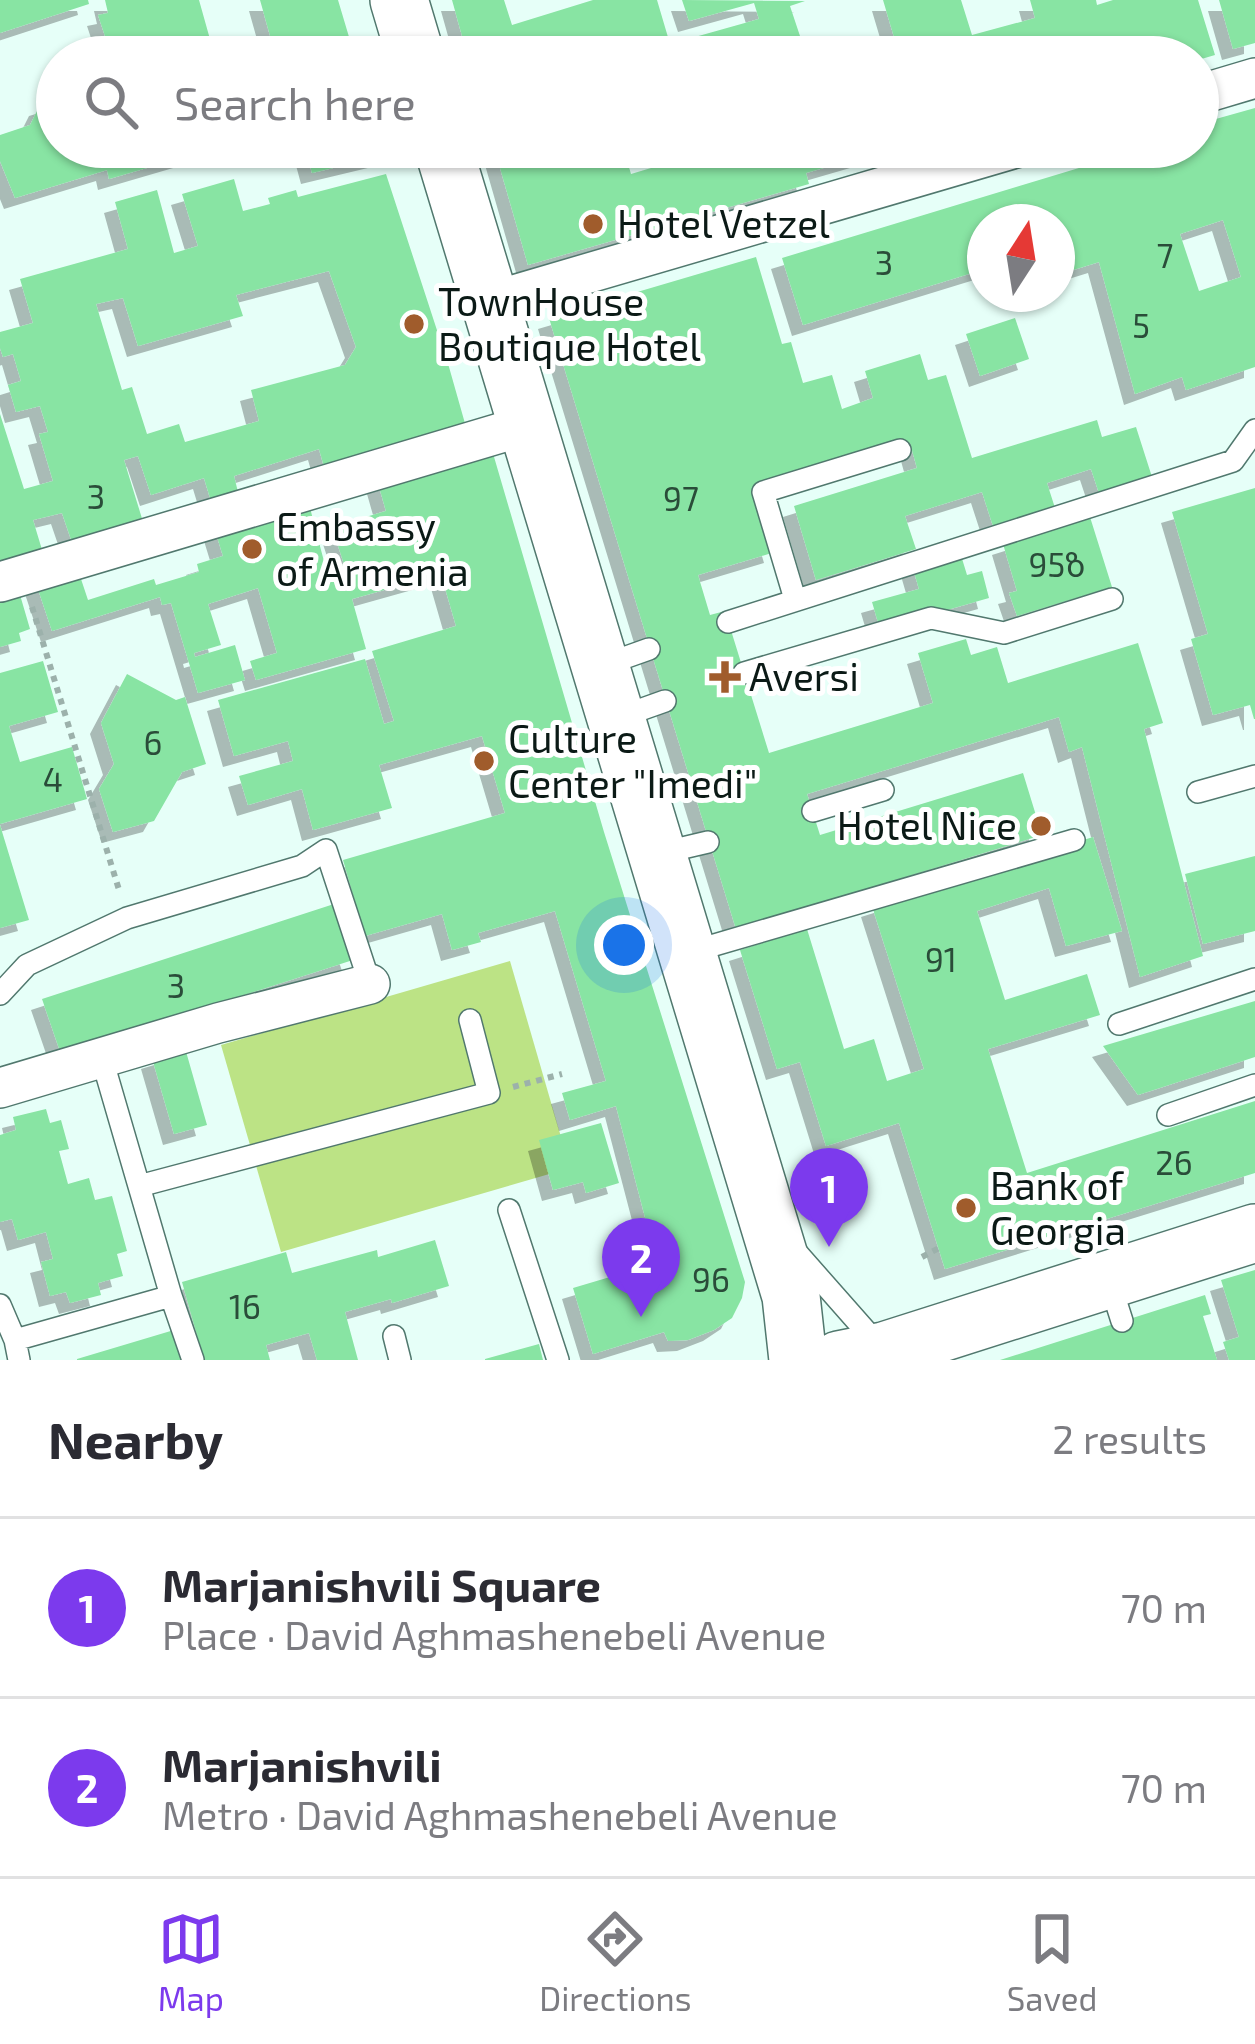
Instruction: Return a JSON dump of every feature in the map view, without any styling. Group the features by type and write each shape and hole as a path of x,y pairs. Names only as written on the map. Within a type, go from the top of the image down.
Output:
{"main road":[{"path":"399,0 410,36"},
{"path":"449,168 527,425 632,684 682,848 687,953 791,1297 798,1360"},
{"path":"870,1357 1115,1300 1255,1233"}],"street":[{"path":"1219,90 1254,81"},
{"path":"490,302 947,168"},
{"path":"11,579 527,425"},
{"path":"0,1088 370,984"}],"lane":[{"path":"728,622 1233,461 1255,430"},
{"path":"795,599 763,492 900,450"},
{"path":"744,673 931,618 1004,633 1112,599"},
{"path":"1198,792 1255,776"},
{"path":"813,811 883,790"},
{"path":"687,953 1074,840"},
{"path":"0,994 27,965 127,918 302,866 326,850 370,984"},
{"path":"1119,1024 1255,979"},
{"path":"139,1186 490,1093 470,1020"},
{"path":"102,1059 193,1360"},
{"path":"1168,1115 1255,1085"},
{"path":"509,1210 558,1360"},
{"path":"766,1218 870,1357"},
{"path":"0,1305 17,1350 171,1296"},
{"path":"394,1336 400,1360"}],"path":[{"path":"11,579 106,842 127,918"},
{"path":"490,1093 562,1074"},
{"path":"922,1257 939,1248"}],"green space":[{"path":"510,961 570,1168 281,1252 221,1045"}],"building":[{"path":"0,0 88,0 89,4 0,33"},
{"path":"105,0 199,0 209,36 105,36 98,15 108,13"},
{"path":"260,0 338,0 349,36 270,36"},
{"path":"452,0 504,0 512,25 593,0 657,0 668,36 462,36"},
{"path":"682,0 805,1 790,6 800,36 698,36 759,19 754,3 689,21"},
{"path":"883,0 961,0 972,35 1035,18 1030,0 1096,0 1097,5 1113,0 1198,0 1209,36 894,36"},
{"path":"1219,0 1255,0 1255,43 1233,49"},
{"path":"1255,108 1255,367 1186,390 1182,377 1135,394 1099,262 1075,269 1075,204 967,204 967,275 803,325 782,258 1079,168 1219,168 1219,118","holes":["1223,220 1241,277 1199,291 1180,234"]},
{"path":"36,113 36,168 147,168 109,179 107,170 15,198 0,161 0,135 30,125"},
{"name":"Hotel Vetzel","path":"500,168 629,168 631,174 651,168 823,168 806,173 809,184 528,265"},
{"path":"386,174 466,427 325,470 319,449 234,476 238,492 211,501 204,478 151,495 138,456 124,460 144,525 74,548 62,513 33,520 43,553 0,566 0,414 24,489 53,481 39,434 48,432 40,406 16,412 8,385 21,381 13,354 3,357 0,348 0,332 33,323 20,279 128,249 115,202 157,190 174,253 198,246 182,194 234,179 243,211 296,190 298,197","holes":["329,271 356,347 345,365 251,390 259,421 185,442 179,424 147,434 132,387 122,390 96,304 123,298 138,346 243,316 236,295"]},
{"path":"756,257 782,344 791,342 803,383 832,375 842,409 873,398 865,371 920,354 928,380 946,375 972,458 1097,420 1102,437 1136,427 1152,477 1099,493 1091,469 1047,483 1056,511 994,529 982,492 905,516 916,549 816,580 794,506 917,468 910,443 757,490 775,552 698,575 710,615 725,611 769,753 933,703 918,653 966,639 971,655 997,647 1008,683 1138,643 1163,723 1144,729 1203,956 1140,977 1082,747 1069,752 1059,717 807,794 820,835 1023,773 1042,835 736,929 549,318"},
{"path":"1015,318 1029,359 980,376 966,334"},
{"path":"492,450 604,832 745,1282 732,1318 688,1340 668,1341 664,1332 593,1354 573,1288 657,1263 616,1106 570,1120 562,1093 606,1081 555,911 478,933 481,942 452,950 442,914 365,936 343,860 505,813 482,736 379,765 392,808 313,830 302,789 248,805 239,776 293,761 288,741 234,756 218,700 365,659 384,724 394,721 372,651 456,626 441,574 352,599 366,649 256,680 250,661 277,653 258,588 208,604 221,645 194,653 195,657 235,645 245,680 198,693 171,603 162,605 160,597 52,631 34,577 76,564 88,600 154,579 156,585 199,572 197,564 223,556 215,530 309,504 326,569 344,564 332,527 386,511 378,483"},
{"path":"1255,488 1254,719 1250,705 1213,715 1191,639 1208,634 1172,512"},
{"path":"1090,517 1112,587 1017,616 1009,593 1017,591 1003,544"},
{"path":"960,552 967,575 982,571 989,598 880,629 872,602 919,589 912,565"},
{"path":"18,588 30,629 19,633 21,641 0,647 0,593"},
{"path":"43,661 58,712 9,726 20,762 72,747 87,799 0,824 0,673"},
{"path":"127,674 176,700 185,697 206,764 182,772 154,821 113,832 99,789 114,764 101,723"},
{"path":"0,825 29,920 0,928"},
{"path":"1093,837 1122,931 1066,946 1049,888 977,911 1005,1000 1087,974 1100,1015 988,1049 1027,1173 1255,1101 1255,1173 945,1269 899,1123 826,1146 800,1062 777,1069 740,950 807,929 844,1049 874,1039 887,1081 924,1069 872,906"},
{"path":"1255,856 1255,931 1203,944 1185,874"},
{"path":"334,904 353,960 61,1054 42,999"},
{"path":"1255,1001 1255,1057 1138,1095 1103,1046"},
{"path":"185,1048 207,1125 174,1134 152,1058"},
{"path":"46,1109 50,1123 61,1120 69,1149 59,1151 68,1184 89,1178 95,1200 112,1196 127,1251 117,1254 123,1276 98,1283 101,1295 70,1303 66,1292 50,1296 41,1262 53,1259 46,1232 18,1240 12,1219 0,1222 0,1135 16,1130 13,1117"},
{"path":"601,1123 619,1183 586,1193 583,1182 553,1190 539,1140"},
{"path":"435,1240 449,1286 345,1312 358,1360 317,1360 309,1333 266,1345 270,1360 204,1360 182,1282 286,1252 292,1273 377,1250 378,1257"},
{"path":"1255,1270 1255,1360 1229,1360 1223,1342 1239,1337 1221,1280"},
{"path":"1205,1295 1211,1314 1203,1316 1217,1360 1000,1360"},
{"path":"174,1330 183,1360 77,1360 77,1359"},
{"path":"539,1344 543,1360 485,1360 485,1359"}],"place":[{"name":"Hotel Vetzel","path":"593,224"},
{"name":"TownHouse Boutique Hotel","path":"414,324"},
{"name":"Embassy of Armenia","path":"252,549"},
{"name":"Aversi","path":"725,677"},
{"name":"Culture Center \"Imedi\"","path":"484,761"},
{"name":"Hotel Nice","path":"1041,826"},
{"name":"Bank of Georgia","path":"966,1208"},
{"name":"Marjanishvili Square","path":"829,1247"},
{"name":"Marjanishvili","path":"641,1317"}]}
